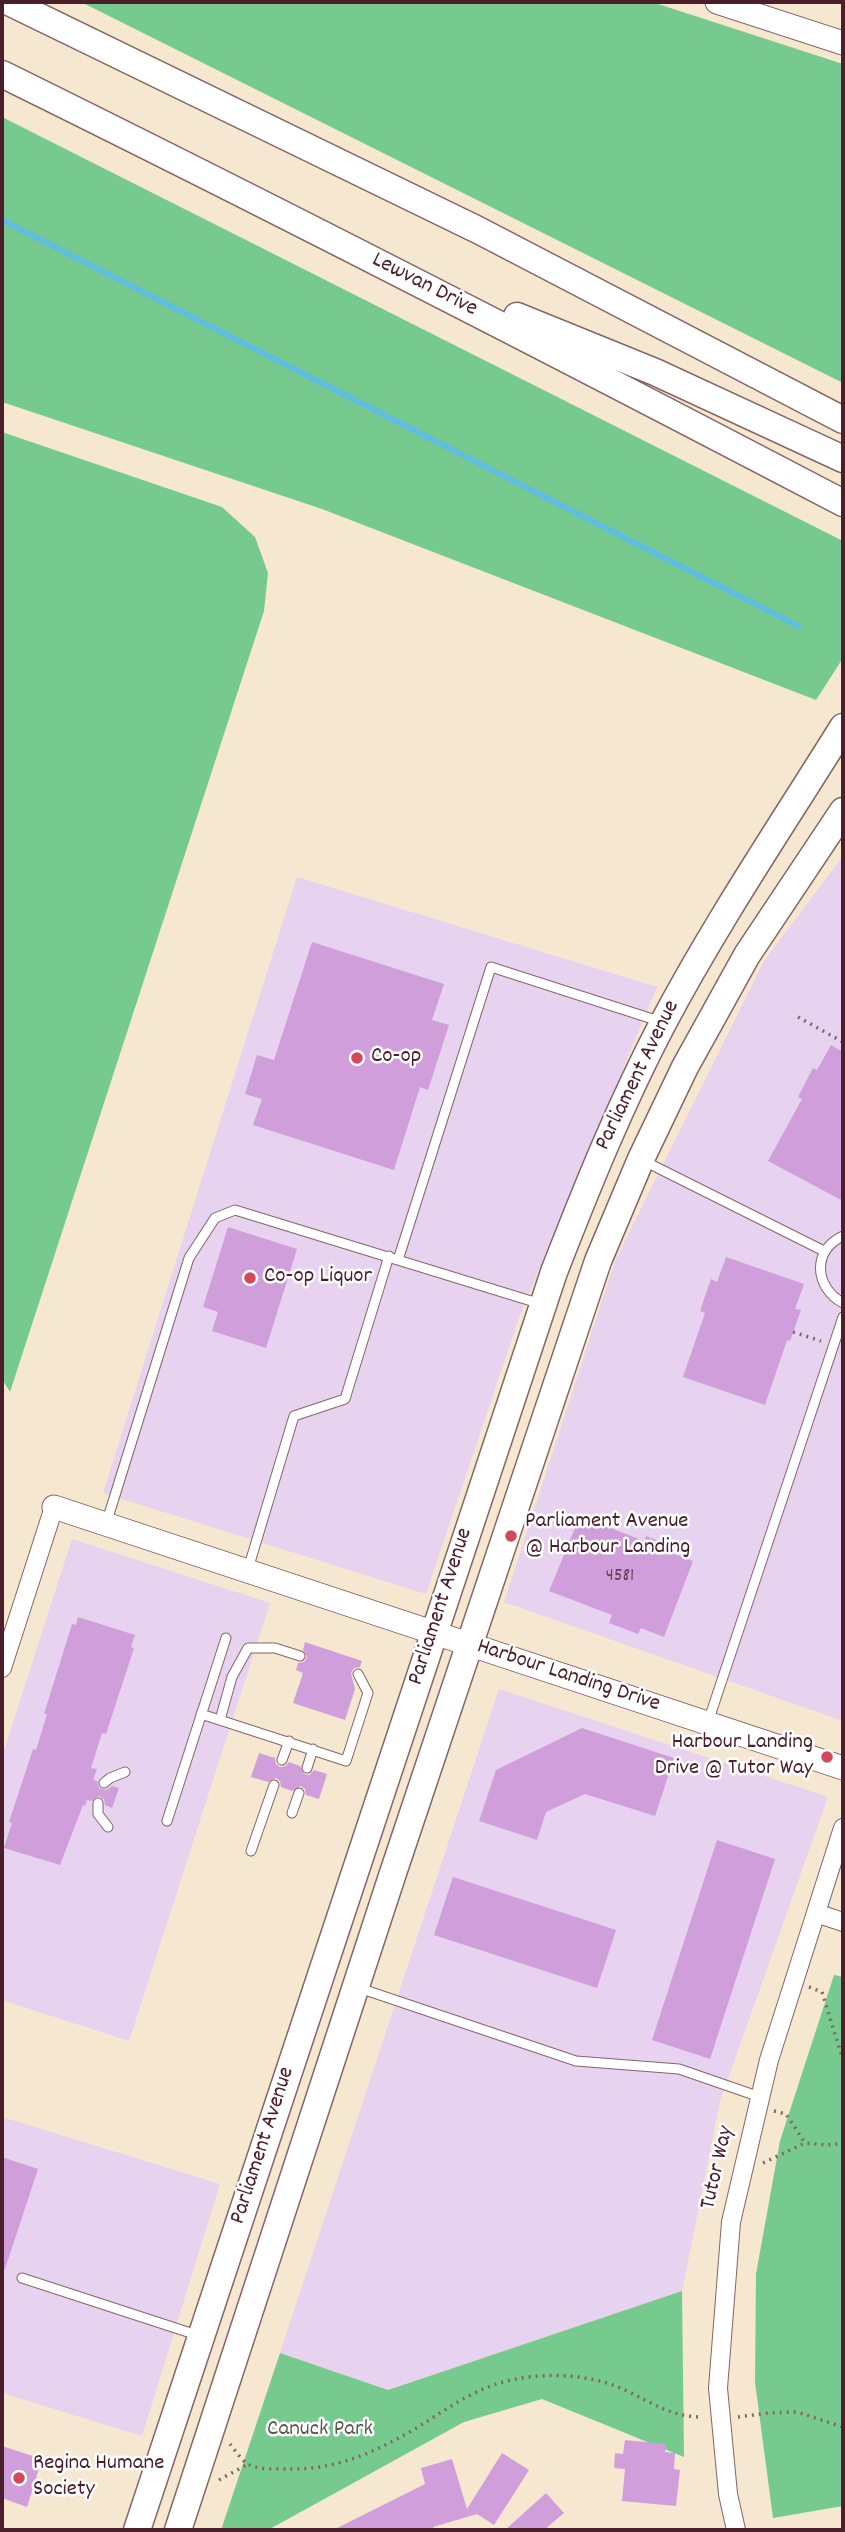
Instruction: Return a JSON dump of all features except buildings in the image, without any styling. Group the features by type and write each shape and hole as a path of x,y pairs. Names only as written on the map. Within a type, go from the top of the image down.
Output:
{"main road":[{"path":"9,2 478,230 843,420"},
{"name":"Lewvan Drive","path":"2,74 347,247 843,503"},
{"path":"347,247 655,372 843,459"},
{"name":"Parliament Avenue","path":"137,2530 554,1272 610,1131 663,1023 715,931 843,727"},
{"name":"Parliament Avenue","path":"178,2530 469,1644 598,1261 640,1159 684,1067 747,956 843,811"}],"street":[{"path":"717,2 843,43"},
{"path":"2,1668 54,1507"},
{"name":"Harbour Landing Drive","path":"54,1507 843,1768"},
{"name":"Tutor Way","path":"736,2530 728,2494 718,2388 731,2222 769,2060 843,1828"},
{"path":"816,1913 843,1922"}],"lane":[{"path":"248,1571 294,1416 345,1399 491,967 663,1023"},
{"path":"640,1159 824,1251"},
{"path":"106,1524 189,1258 215,1218 235,1210 543,1305"},
{"path":"843,1236 833,1241 824,1251 821,1281 831,1296 843,1303"},
{"path":"707,1723 843,1317"},
{"path":"167,1821 226,1639"},
{"path":"220,1720 232,1676 247,1648 275,1648 300,1656"},
{"path":"201,1714 346,1761 368,1693 358,1674"},
{"path":"282,1760 289,1741"},
{"path":"307,1768 313,1749"},
{"path":"104,1783 125,1772"},
{"path":"251,1851 274,1784"},
{"path":"292,1813 299,1793"},
{"path":"98,1803 98,1814 108,1827"},
{"path":"356,1987 576,2061 679,2069 759,2102"},
{"path":"22,2278 201,2336"}],"path":[{"path":"798,1017 843,1042"},
{"path":"793,1332 834,1346"},
{"path":"794,1982 822,1992 843,2060"},
{"path":"759,2102 786,2114 805,2143"},
{"path":"743,2170 775,2159 805,2143 843,2143"},
{"path":"211,2432 221,2435 248,2464 279,2469 323,2467 345,2462 385,2446 478,2391 502,2382 551,2376 594,2380 620,2388 686,2417"},
{"path":"747,2417 797,2412 843,2427"}],"shaded area":[{"path":"843,856 843,1721 504,1602 615,1261 764,961"},
{"path":"297,877 657,987 520,1315 426,1594 103,1493"},
{"path":"72,1539 270,1603 129,2041 2,2000 2,1757"},
{"path":"499,1689 828,1797 720,2101 682,2291 388,2390 280,2353"},
{"path":"2,2117 220,2184 142,2436 2,2393"}],"green space":[{"path":"81,2 652,2 843,64 843,383"},
{"path":"2,117 843,541 843,658 816,700 322,509 2,402"},
{"path":"2,432 222,507 255,537 268,573 264,611 10,1392 2,1379"},
{"path":"834,1975 843,1977 843,2506 773,2518 755,2382 756,2274 780,2141"},
{"name":"Canuck Park","path":"682,2291 684,2457 542,2399 464,2422 268,2530 221,2530 280,2353 388,2390"}],"waterway":[{"path":"2,220 798,626"}],"place":[{"name":"Co-op","path":"357,1058"},
{"name":"Co-op Liquor","path":"250,1278"},
{"name":"Parliament Avenue @ Harbour Landing","path":"511,1536"},
{"name":"Harbour Landing Drive @ Tutor Way","path":"827,1757"},
{"name":"Regina Humane Society","path":"19,2478"}]}
